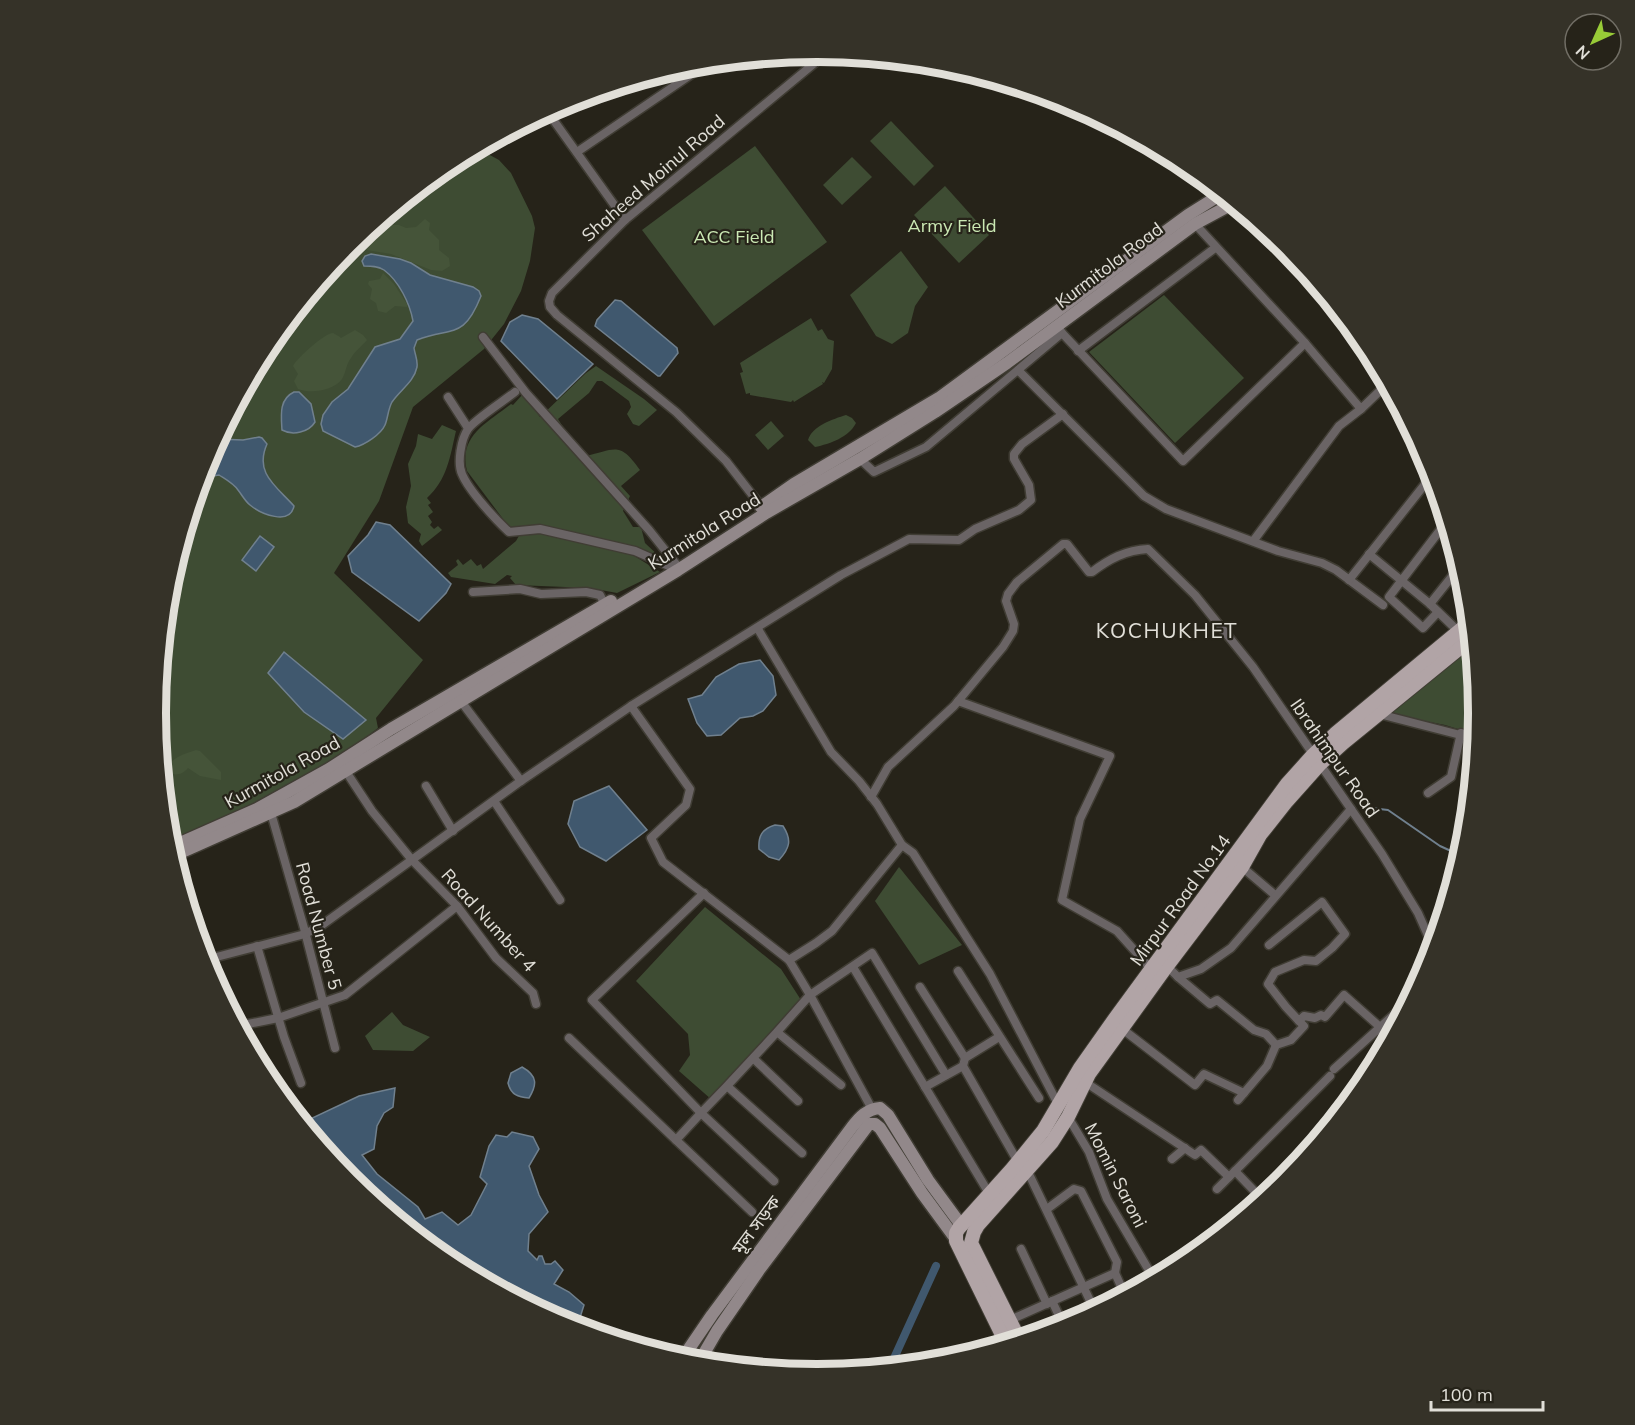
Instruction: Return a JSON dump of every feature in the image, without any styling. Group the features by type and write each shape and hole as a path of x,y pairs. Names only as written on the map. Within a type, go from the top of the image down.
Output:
{"main road":[{"name":"Kurmitola Road","path":"764,510 794,484 939,398 1188,215 1216,198"},
{"name":"Kurmitola Road","path":"182,852 271,813 460,700 764,510 860,459 1060,330 1195,224 1227,206"},
{"name":"Kurmitola Road","path":"180,843 257,809 329,769 391,729 607,608"},
{"name":"Mirpur Road No.14","path":"962,1232 990,1195 1052,1142 1080,1068 1287,784 1464,636"},
{"name":"Mirpur Road No.14","path":"1063,1112 1121,1028 1242,867 1260,836 1316,759 1379,714 1464,636"},
{"path":"868,1116 880,1128 922,1193 971,1243 1016,1332"},
{"name":"মূল সড়ক","path":"688,1350 712,1315 868,1116"},
{"name":"মূল সড়ক","path":"704,1353 759,1270 868,1116"},
{"name":"Mirpur Road No.14","path":"962,1232 985,1215 1023,1166"},
{"path":"962,1232 1003,1336"}],"street":[{"name":"Shaheed Moinul Road","path":"764,510 726,461 676,412 570,328 550,307 549,301 552,293 625,220 816,62"},
{"path":"577,152 694,73"},
{"path":"552,118 625,220"},
{"path":"1195,224 1305,343 1361,409"},
{"path":"1078,351 1215,248"},
{"path":"860,459 874,472 926,447 1018,370 1060,330 1183,462 1305,343"},
{"path":"483,337 526,393 649,530 674,567"},
{"path":"1018,370 1144,496 1166,509 1254,540 1278,551 1322,563 1383,605"},
{"path":"1254,540 1339,426 1382,389"},
{"path":"515,392 468,428 460,465 462,475 499,523 509,532 540,529 636,551 674,567"},
{"path":"448,397 468,428"},
{"path":"214,957 305,934 322,925 521,781 631,706 758,629 841,575 909,539 959,540 975,528 1018,510 1031,500 1031,491 1014,459 1014,454 1022,444 1063,414"},
{"path":"1349,580 1426,482"},
{"path":"1438,612 1423,628 1389,597 1441,528"},
{"name":"Ibrahimpur Road","path":"958,701 1003,647 1013,631 1014,624 1006,601 1008,594 1017,582 1063,544 1067,544 1089,572 1109,559 1135,550 1148,549 1195,595 1252,667 1351,809 1430,932"},
{"path":"1369,554 1464,634"},
{"path":"1430,604 1453,575"},
{"path":"472,592 520,589 541,594 586,592 600,595 607,608"},
{"name":"Momin Saroni","path":"758,629 831,752 859,781 902,845 913,853 990,974 1063,1112 1089,1152 1107,1199 1150,1272"},
{"path":"460,700 521,781"},
{"path":"871,797 888,767 958,701 1110,756 1080,819 1062,900 1117,931 1152,970"},
{"path":"631,706 690,789 686,805 651,838 663,862 789,960 810,995 868,1116"},
{"path":"1379,714 1467,736"},
{"path":"1428,793 1451,777 1461,734"},
{"name":"Road Number 4","path":"345,770 372,811 412,860 457,906 496,958 533,993 536,1004"},
{"path":"426,786 453,831"},
{"path":"494,801 560,900"},
{"path":"1178,977 1201,969 1231,948 1351,809"},
{"name":"Road Number 5","path":"271,813 335,1048"},
{"path":"789,960 816,944 832,931 902,845"},
{"path":"1242,867 1275,895"},
{"path":"676,1140 701,1113 774,1181 701,1113 592,1000 704,893"},
{"path":"1121,1028 1196,1085 1204,1074 1241,1097 1267,1066 1276,1045 1291,1040 1304,1026 1268,984 1275,972 1304,960 1316,961 1345,934 1322,902 1269,945"},
{"path":"247,1024 278,1018 345,995 457,906"},
{"path":"257,946 278,1018 301,1083"},
{"path":"841,1085 777,1032 810,995 872,953 946,1075"},
{"path":"1167,966 1210,1004 1216,1000 1254,1030 1266,1034 1276,1045"},
{"path":"853,967 990,1195"},
{"path":"958,971 1039,1098"},
{"path":"920,987 1047,1209 1091,1303"},
{"path":"1299,1021 1304,1016 1315,1018 1321,1015 1325,1017 1344,995 1380,1027"},
{"path":"1217,1189 1332,1072 1393,1015"},
{"path":"798,1101 753,1058 777,1032 804,1054"},
{"path":"925,1087 946,1075 999,1037"},
{"path":"569,1038 752,1212"},
{"path":"783,1086 753,1058 727,1086 786,1138"},
{"path":"1085,1082 1195,1155 1202,1150 1256,1194"},
{"path":"701,1113 727,1086 802,1153"},
{"path":"1172,1159 1185,1148"},
{"path":"1047,1209 1074,1189 1081,1191 1117,1262 1115,1273 1122,1287"},
{"path":"1021,1249 1059,1317"},
{"path":"1010,1320 1115,1273"}],"green space":[{"name":"Army Field","path":"891,121 934,166 914,186 870,141"},
{"name":"ACC Field","path":"755,146 827,242 714,326 642,230"},
{"path":"486,153 499,160 511,173 532,216 535,228 530,261 521,291 504,324 484,349 413,407 379,501 334,573 423,660 376,718 378,728 323,770 179,838 172,797 166,712 172,628 189,544 216,463 234,425 276,351 301,316 357,252 388,223 421,196"},
{"name":"Army Field","path":"852,157 872,177 842,205 823,185"},
{"name":"Army Field","path":"945,186 989,235 959,263 914,215"},
{"path":"425,219 430,223 429,230 439,240 439,250 449,258 450,266 442,271 431,270 391,254 360,249 386,225 416,227"},
{"path":"901,251 928,287 915,306 908,333 892,344 876,336 850,295"},
{"path":"383,273 394,284 407,307 395,306 386,313 378,311 376,303 370,299 372,289 368,284 369,281 380,279"},
{"path":"1164,295 1244,378 1175,443 1089,352"},
{"path":"811,318 818,331 822,329 828,339 834,341 832,369 824,383 822,382 823,384 794,402 793,400 791,402 746,394 740,373 743,372 740,363"},
{"path":"355,330 367,340 353,355 342,379 328,389 309,391 298,389 294,381 298,374 293,366 300,357 329,334 333,333 341,338"},
{"path":"596,366 657,410 639,426 633,424 627,414 631,407 629,401 602,381 597,381 589,393 558,419 573,443 585,456 610,450 621,451 627,454 640,470 621,486 630,496 623,511 633,527 641,527 645,543 663,560 627,545 625,550 660,572 617,593 590,588 516,585 510,578 512,576 507,575 495,584 451,577 448,573 458,565 456,561 458,559 463,565 471,559 477,566 481,564 483,569 516,541 520,534 546,534 509,527 467,471 465,459 471,439 484,424 511,404 513,405 522,395 526,397 540,417"},
{"path":"846,415 856,423 844,436 815,447 808,440 818,427"},
{"path":"771,421 784,436 768,450 755,435"},
{"path":"442,425 456,431 443,476 427,498 431,503 428,505 433,512 428,516 432,522 430,525 434,529 438,526 442,530 422,546 419,541 421,534 408,523 406,507 411,486 408,464 416,446 418,434 432,439"},
{"path":"1465,647 1468,732 1445,725 1384,713"},
{"path":"196,750 200,751 221,772 221,780 200,776 188,768 178,774 170,774 169,765 181,755"},
{"path":"899,867 962,945 919,965 875,901"},
{"path":"705,907 781,969 801,1000 712,1100 679,1071 690,1055 688,1034 636,981"},
{"path":"392,1012 403,1025 430,1037 413,1051 373,1050 365,1036"}],"water":[{"path":"371,254 411,263 430,275 473,287 479,291 481,296 475,310 462,326 417,340 414,348 417,367 413,377 392,402 386,422 380,432 372,439 355,447 323,431 321,424 323,415 332,402 348,389 375,347 400,339 413,321 406,300 394,280 382,269 364,266 362,261 365,256"},
{"path":"615,300 621,301 677,348 678,353 660,376 595,326 597,320"},
{"path":"522,315 538,319 593,364 557,399 501,341 510,322"},
{"path":"294,392 299,392 311,404 315,422 305,431 291,433 282,430 281,413 283,403"},
{"path":"259,437 267,444 263,463 265,471 274,485 294,506 287,516 268,515 247,502 234,485 219,475 211,476 227,439"},
{"path":"376,522 390,525 451,584 446,593 419,621 352,572 348,556 368,535"},
{"path":"260,536 274,547 256,571 242,560"},
{"path":"284,652 366,720 343,739 304,712 268,673"},
{"path":"760,660 773,676 776,695 763,711 753,716 740,718 721,735 707,736 697,723 688,699 702,695 716,677 739,664"},
{"path":"609,786 647,830 606,861 580,847 568,824 574,801"},
{"path":"775,825 783,826 789,840 786,852 779,860 769,857 759,849 762,834"},
{"path":"522,1067 531,1074 535,1085 529,1098 516,1095 508,1083 511,1073"},
{"path":"395,1088 393,1107 384,1113 377,1126 374,1149 362,1155 377,1174 418,1207 425,1219 442,1212 458,1225 471,1215 487,1184 480,1177 489,1146 496,1135 507,1137 512,1132 533,1137 539,1149 529,1166 539,1195 548,1212 529,1234 528,1251 537,1260 539,1256 542,1256 545,1264 555,1261 563,1270 554,1284 569,1292 584,1305 580,1318 530,1296 456,1254 388,1202 357,1173 309,1119 359,1096"}],"waterway":[{"path":"1365,811 1371,808 1388,810 1440,846 1453,852"},
{"path":"894,1359 936,1266"}],"district":[{"name":"KOCHUKHET","path":"1167,630"}]}
